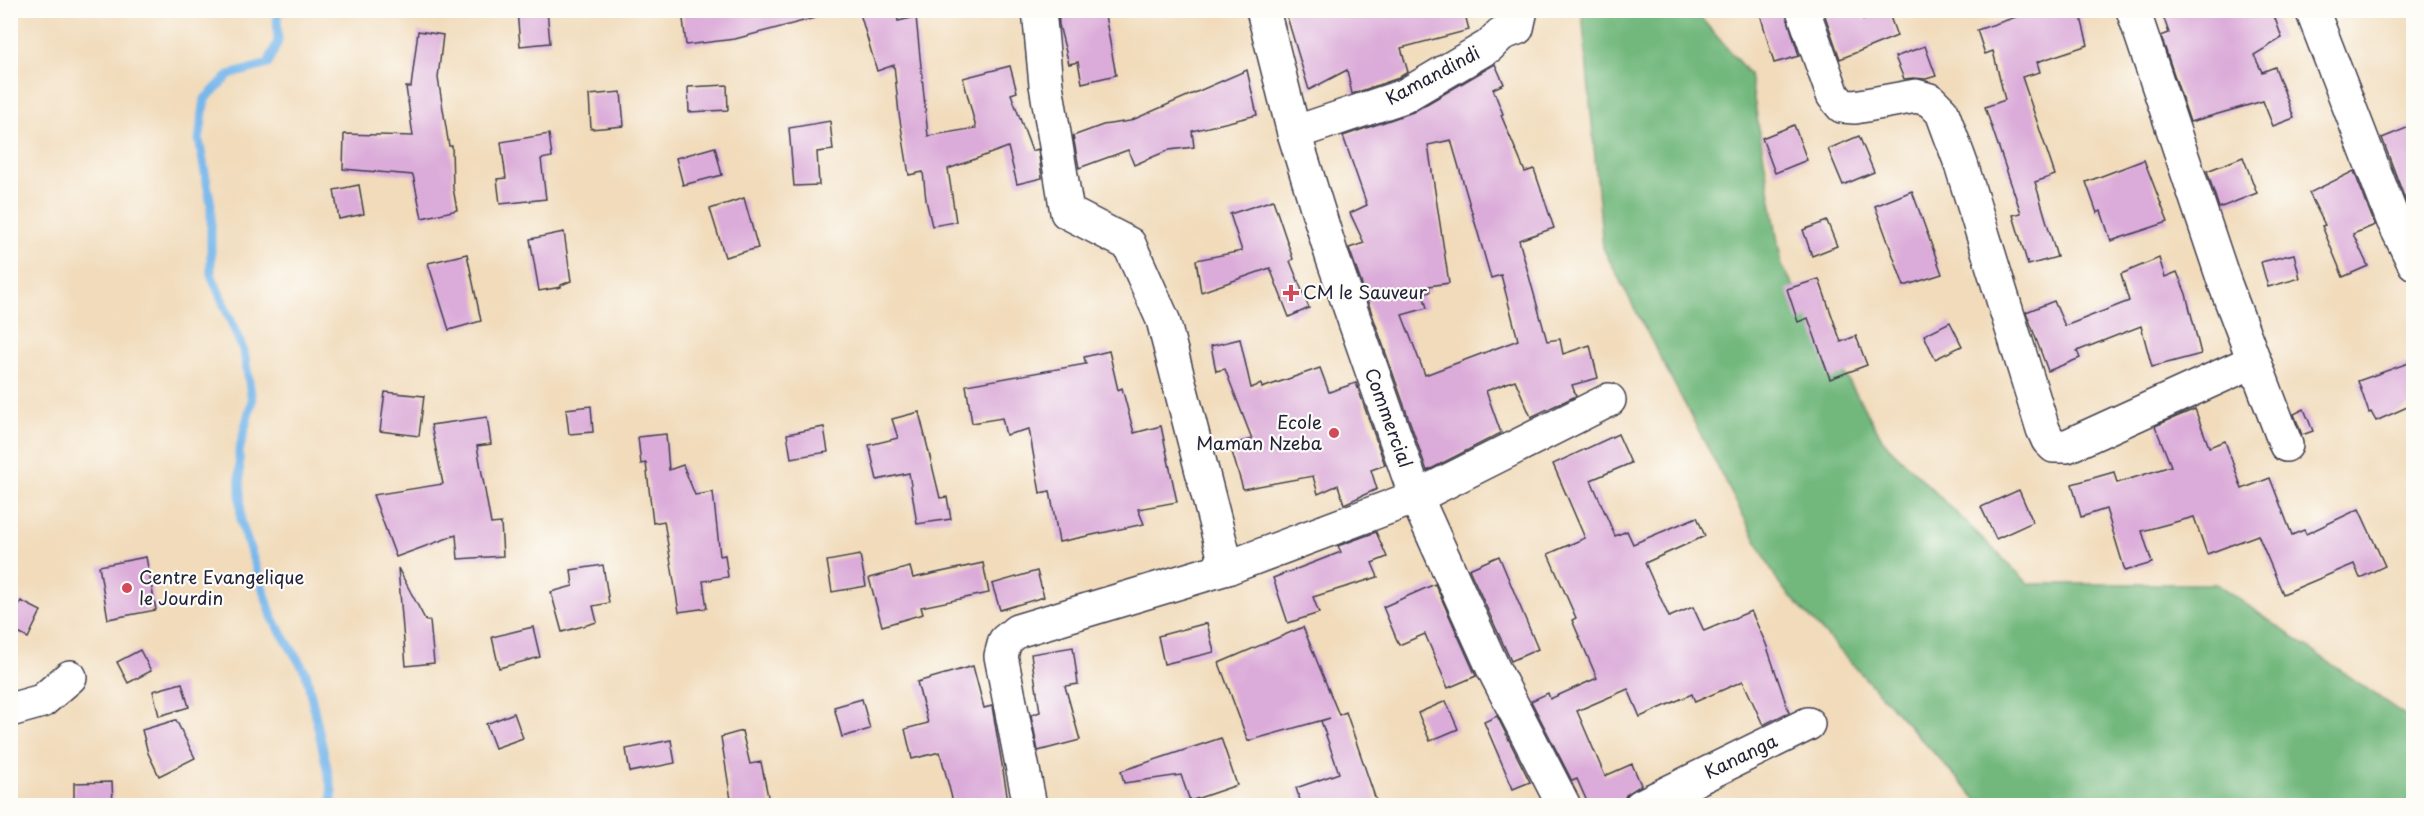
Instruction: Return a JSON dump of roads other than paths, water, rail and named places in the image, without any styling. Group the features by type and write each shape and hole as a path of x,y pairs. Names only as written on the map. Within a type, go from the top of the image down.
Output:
{"street":[{"path":"1039,10 1046,85 1067,212 1129,244 1163,320 1227,568"},
{"name":"Commercial","path":"1263,10 1294,133 1332,256 1416,497 1493,668 1564,806"},
{"name":"Kamandindi","path":"1294,133 1404,96 1489,46 1501,34 1517,28 1521,10"},
{"path":"1803,10 1833,95 1842,106 1855,107 1916,96 1930,100 1942,112 1961,164 2043,429 2054,446 2067,446 2254,361"},
{"path":"2133,10 2221,273 2286,445"},
{"path":"2312,10 2393,220 2414,263"},
{"path":"1030,806 1001,656 1005,641 1017,631 1227,568 1416,497 1609,400"},
{"path":"10,710 42,701 70,676"},
{"name":"Kananga","path":"1641,806 1808,724"}],"waterway":[{"path":"277,10 278,41 268,64 229,75 205,99 199,140 211,205 211,274 244,352 252,400 239,452 241,522 273,619 306,673 332,791 332,806"}],"place":[{"name":"CM le Sauveur","path":"1291,293"},
{"name":"Ecole Maman Nzeba","path":"1334,433"},
{"name":"Centre Evangelique le Jourdin","path":"127,588"}]}
